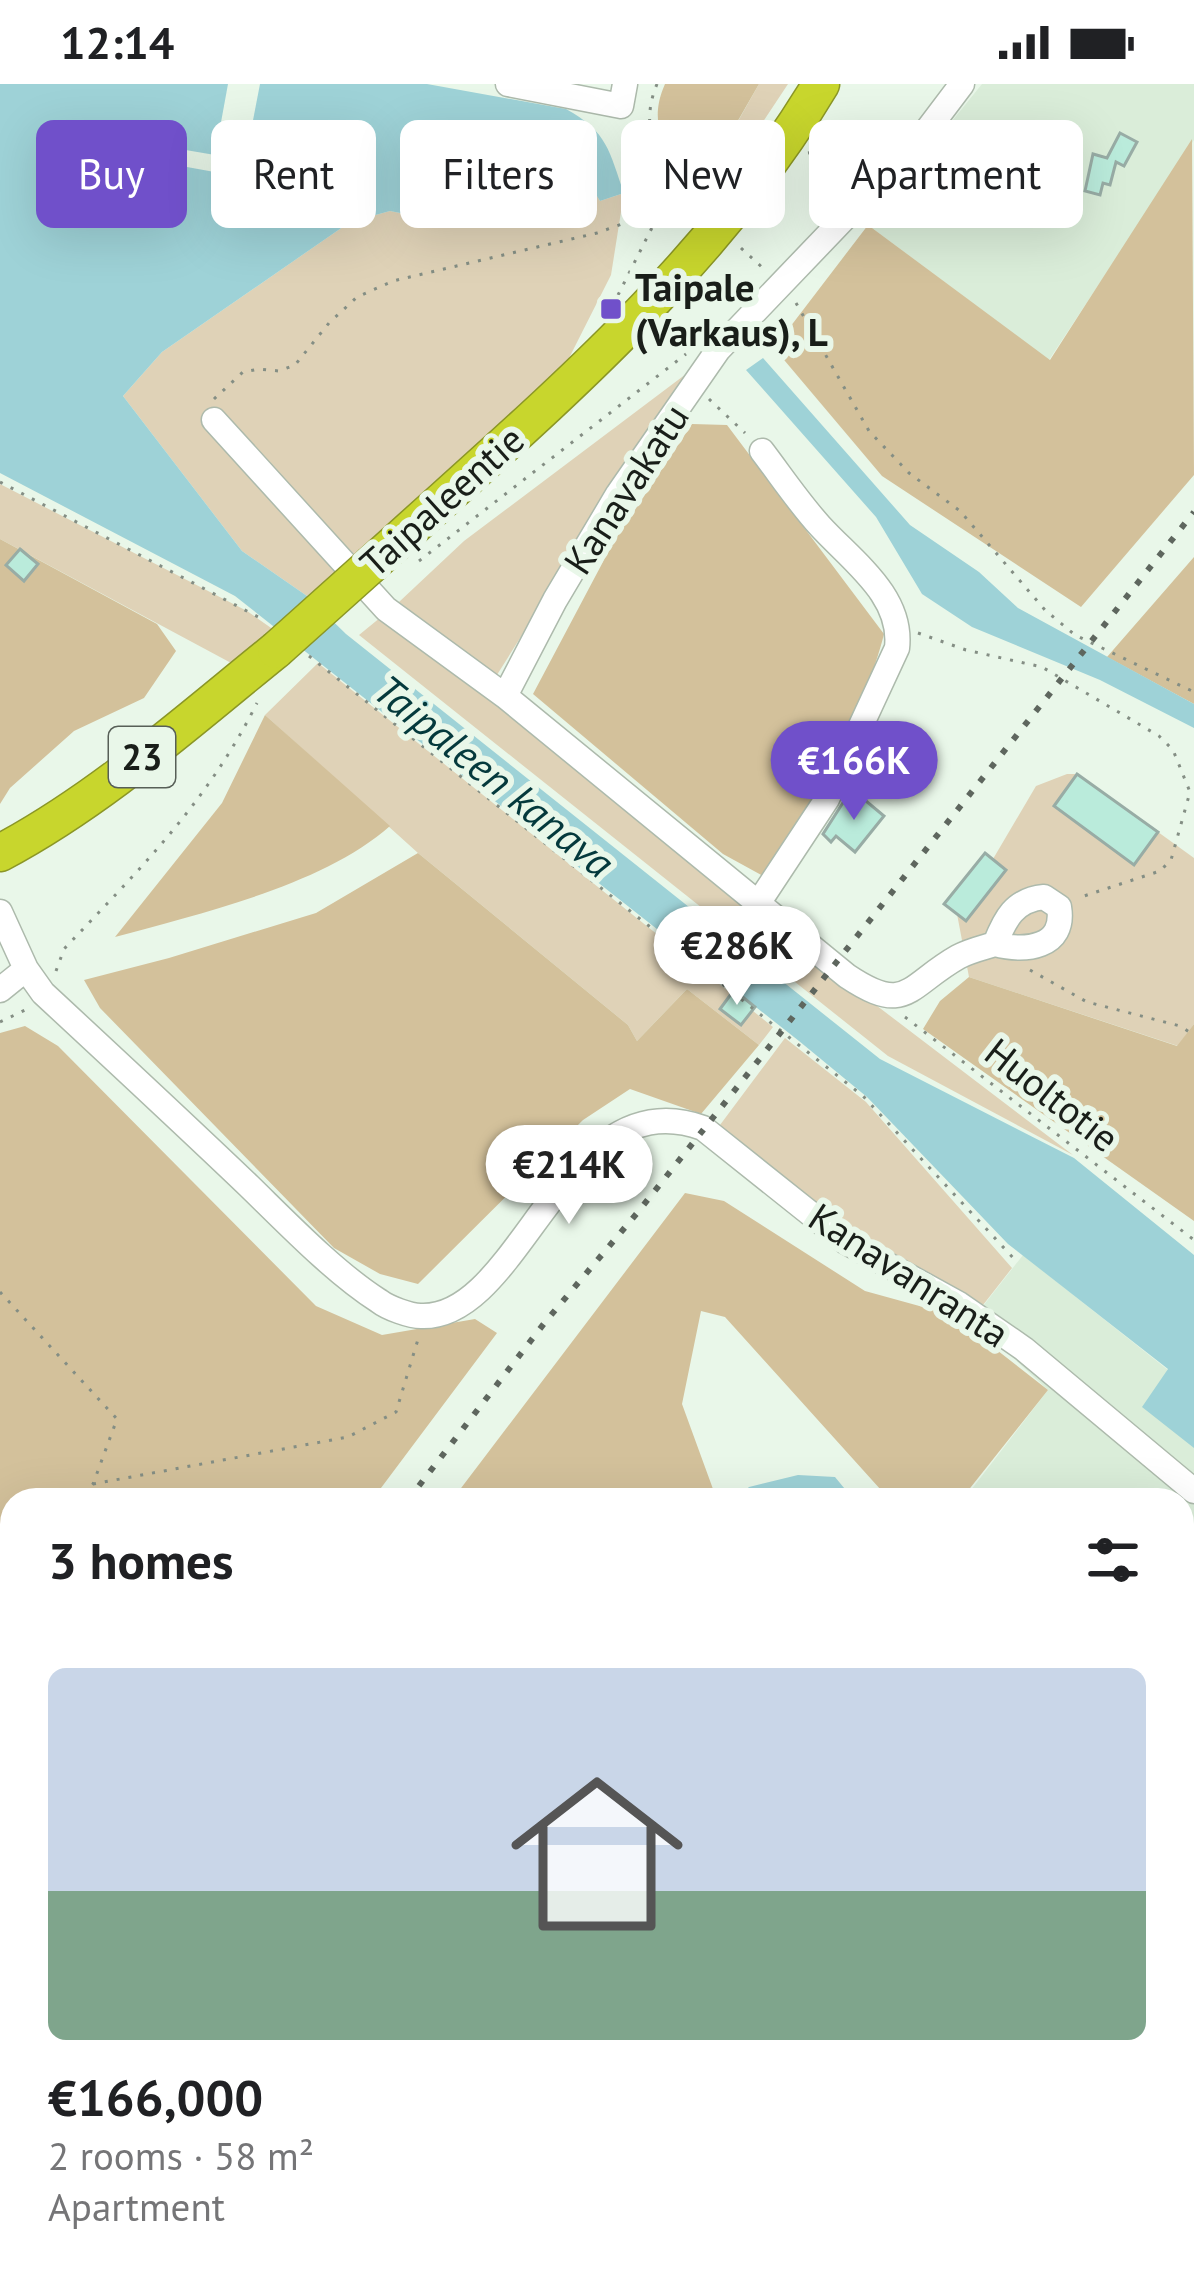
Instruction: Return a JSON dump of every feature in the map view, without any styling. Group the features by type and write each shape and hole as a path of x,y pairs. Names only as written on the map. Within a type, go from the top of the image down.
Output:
{"highway":[{"name":"Taipaleentie","path":"0,853 38,832 166,740 286,644 587,371 673,284 737,205 821,84"}],"street":[{"path":"508,84 621,106 625,84"},
{"name":"Kanavakatu","path":"505,696 618,494 718,350 773,278 922,137 962,84"},
{"path":"214,420 386,609 505,696 875,994 897,996 962,955 995,944 1032,949 1056,935 1059,907 1044,897 1021,903 1010,911 995,944"},
{"path":"759,902 826,799 897,648 899,626 879,587 818,523 762,451"},
{"name":"Kanavanranta","path":"0,912 26,969 43,993 294,1229 381,1303 421,1316 456,1310 488,1280 600,1145 639,1123 678,1119 703,1128 846,1242 959,1304 1024,1349 1190,1488"},
{"path":"0,990 26,969"}],"path":[{"path":"649,120 657,84"},
{"path":"801,155 809,153"},
{"path":"214,420 211,403 217,394 244,372 279,371 295,365 357,297 393,281 621,224"},
{"path":"610,309 652,228"},
{"path":"735,243 773,278 815,332 869,431 909,473 959,512 1045,610 1076,635 1194,692"},
{"path":"410,568 694,346"},
{"path":"692,388 719,405 762,451"},
{"path":"0,482 255,612 286,644 863,1096 1017,1262"},
{"path":"899,626 966,650 1042,667 1159,736 1182,768 1190,792 1171,860 1160,871 1099,888 1059,907"},
{"path":"0,1022 22,1012 55,980 64,949 161,848 198,802 257,703"},
{"path":"1186,811 1194,812"},
{"path":"1027,968 1087,1002 1180,1026 1194,1035"},
{"name":"Huoltotie","path":"875,994 1194,1240"},
{"path":"0,1292 117,1419 90,1488"},
{"path":"93,1484 348,1437 396,1412 421,1328"}],"shaded area":[{"path":"665,84 759,84 738,120 658,120"},
{"path":"759,84 788,84 764,120 739,120"},
{"path":"982,84 1194,84 1194,140 1049,360 872,228 1083,228 1083,120 953,120"},
{"path":"1192,139 1194,475 1081,607 882,476 774,348 866,228 872,228 1050,360"},
{"path":"621,194 611,275 564,368 307,596 242,551 123,396 162,352 341,228 376,228 376,215 400,213 400,228 597,228 597,196 600,201"},
{"path":"686,374 495,678 399,602 464,541"},
{"path":"692,424 727,425 884,634 835,760 765,877 723,854 533,694 613,543"},
{"path":"0,484 247,611 274,630 233,664 0,539"},
{"path":"0,539 157,624 176,651 144,698 74,731 10,788 0,804"},
{"path":"1194,557 1194,704 1107,657"},
{"path":"381,617 1073,1155 888,1056 359,635"},
{"path":"318,663 773,1027 759,1045 687,989 637,1041 628,1025 418,853 265,715"},
{"path":"265,715 390,826 362,847 296,881 115,937 222,803"},
{"path":"1077,774 1054,807 1133,864 1158,832 1194,858 1194,1024 1178,1046 969,977 957,914 966,921 1006,871 993,859 1036,786"},
{"path":"418,853 628,1025 637,1041 687,989 759,1045 701,1114 630,1089 583,1120 418,1284 380,1274 334,1248 100,1008 84,980 316,913"},
{"path":"969,977 1177,1046 1194,1024 1194,1221 923,1029 940,1001"},
{"path":"25,1026 58,1046 316,1306 382,1335 475,1319 497,1333 381,1488 0,1488 0,1033"},
{"path":"785,1038 866,1102 1012,1268 983,1305 874,1249 720,1125"},
{"path":"685,1193 724,1201 865,1291 952,1315 1048,1390 970,1488 879,1488 725,1317 701,1311 682,1404 713,1488 461,1488"},
{"path":"1023,1255 1168,1370 1194,1448 1194,1488 972,1488 1048,1390 972,1320"}],"water":[{"name":"Taipaleen kanava","path":"0,84 427,84 566,109 580,117 584,120 400,120 400,213 376,215 376,120 211,120 211,228 341,228 162,352 123,396 242,551 307,596 346,634 880,1059 1074,1158 1194,1255 1194,1448 1142,1407 1168,1369 1008,1244 867,1097 799,1041 235,596 0,473"},
{"path":"597,133 621,185 621,194 600,201"},
{"path":"763,358 910,525 979,572 1018,608 1194,704 1194,728 1100,680 972,627 922,594 876,517 746,370"},
{"path":"798,1475 835,1477 844,1488 748,1488"}],"pier":[{"path":"228,84 260,84 253,120 221,120"},
{"path":"187,150 211,154 211,171 187,167"}],"building":[{"path":"1120,133 1137,142 1124,166 1116,162 1110,185 1103,183 1100,195 1085,191 1093,154 1107,158"},
{"path":"20,549 38,564 24,581 6,565"},
{"path":"1077,774 1158,832 1134,865 1054,806"},
{"path":"860,796 884,816 855,852 836,836 831,842 823,834 846,798 854,804"},
{"path":"985,853 1006,870 966,921 944,904"},
{"path":"734,990 755,1007 741,1025 720,1009"}],"railway":[{"path":"417,1488 1194,512"}],"place":[{"name":"Taipale (Varkaus), L","path":"611,309"}]}
